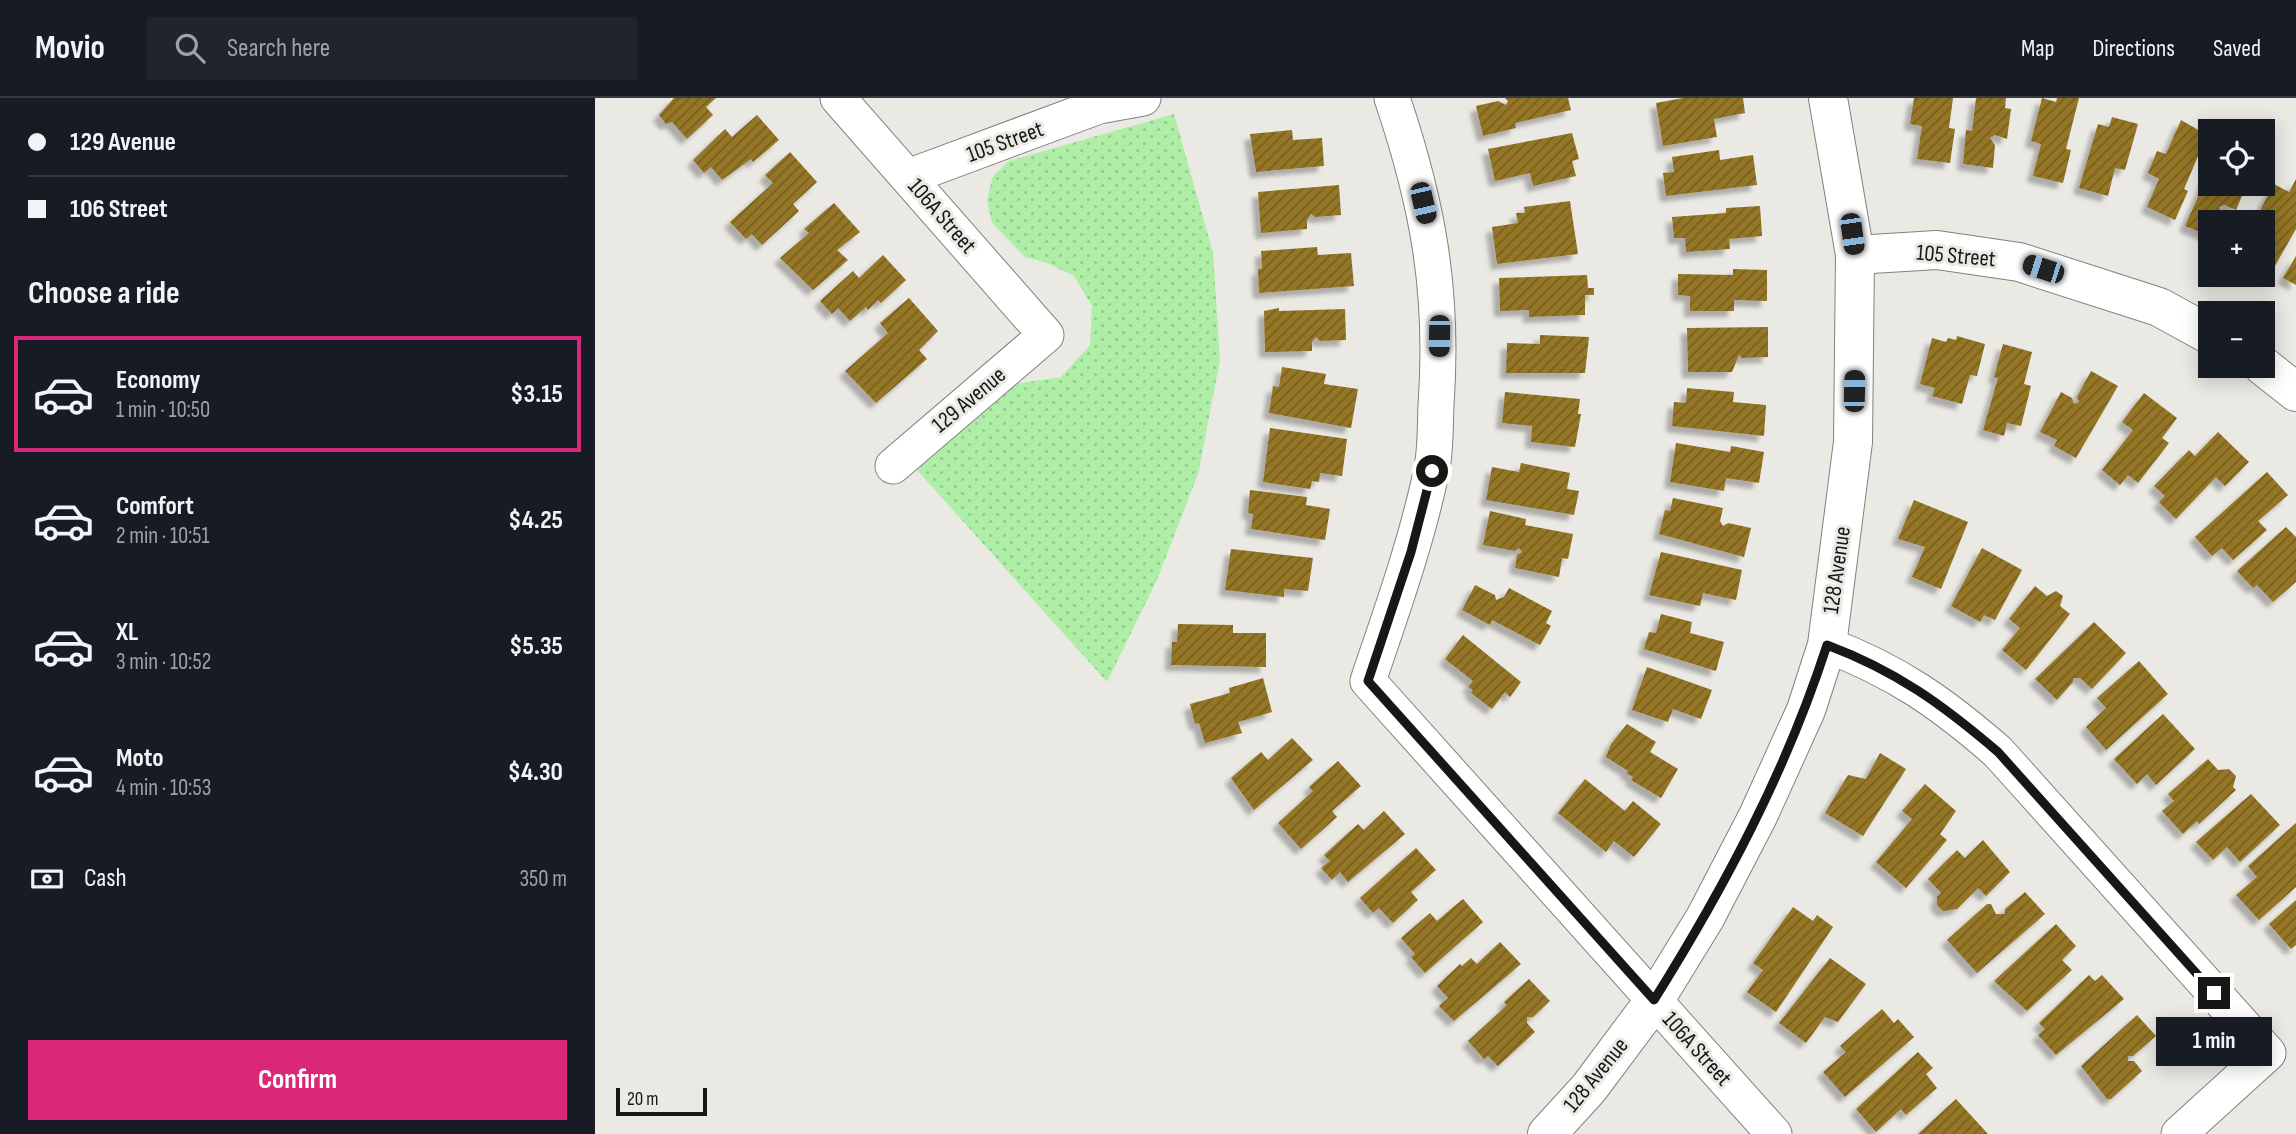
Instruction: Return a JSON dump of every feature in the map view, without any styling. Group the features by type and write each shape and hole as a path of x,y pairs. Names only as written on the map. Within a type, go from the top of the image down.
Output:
{"street":[{"name":"106A Street","path":"838,98 1046,335"},
{"name":"105 Street","path":"908,177 1099,106 1143,98"},
{"name":"106A Street","path":"1392,98 1412,157 1433,249 1439,315 1438,379 1432,471 1411,552 1368,681 1775,1134"},
{"name":"128 Avenue","path":"1547,1134 1589,1088 1654,1000 1705,918 1758,816 1806,710 1827,645 1853,442 1855,256 1828,98"},
{"name":"105 Street","path":"1855,256 1937,250 2019,262 2159,307 2198,328"},
{"name":"129 Avenue","path":"893,466 1046,335"},
{"path":"2275,375 2296,392"},
{"path":"1827,645 1874,663 1902,678 1964,722 1998,752 2268,1053 2179,1134"}],"green space":[{"path":"1174,114 1213,253 1220,360 1198,474 1157,580 1107,682 917,470 1015,384 1061,377 1090,345 1092,306 1074,276 1047,263 1025,257 992,223 987,200 993,176 1009,161"}],"building":[{"path":"674,98 716,98 706,107 713,115 687,139 672,122 666,124 659,115"},
{"path":"1505,98 1568,98 1571,110 1515,123 1516,128 1483,136 1476,106 1498,101 1506,105 1508,101"},
{"path":"1683,98 1743,98 1745,113 1714,119 1717,137 1663,146 1656,103"},
{"path":"1914,98 1953,98 1949,128 1955,129 1950,163 1917,159 1922,126 1910,124"},
{"path":"1976,98 2006,98 2005,108 2011,109 2007,139 1995,135 1990,138 1995,145 1993,168 1963,164 1966,130 1972,131"},
{"path":"2042,98 2056,102 2057,98 2079,98 2066,149 2071,150 2063,183 2033,176 2041,144 2031,141"},
{"path":"757,115 779,140 753,162 751,159 722,180 711,167 704,173 693,160 725,129 732,137"},
{"path":"2112,117 2138,124 2125,170 2115,168 2108,196 2079,188 2098,124 2109,127"},
{"path":"2181,120 2198,130 2198,156 2184,189 2188,191 2175,220 2147,207 2159,179 2148,173 2157,151 2166,154"},
{"path":"1292,130 1293,140 1322,138 1324,166 1256,172 1250,134"},
{"path":"1572,133 1579,159 1572,161 1576,176 1533,186 1530,173 1495,181 1488,149"},
{"path":"1719,150 1720,160 1753,155 1757,185 1666,196 1663,173 1674,172 1672,157"},
{"path":"790,152 817,182 793,204 799,211 762,245 752,234 746,239 730,222 773,183 765,175"},
{"path":"2296,179 2296,229 2275,266 2275,210 2260,210 2268,196 2275,196 2275,185 2289,192"},
{"path":"1339,185 1341,215 1315,217 1311,214 1307,220 1307,229 1261,233 1258,192"},
{"path":"2198,196 2242,196 2236,210 2224,205 2219,207 2220,210 2198,210 2198,231 2185,226"},
{"path":"1570,201 1578,254 1497,264 1492,227 1518,223 1516,213 1525,213 1524,207"},
{"path":"834,203 860,232 837,250 848,260 813,290 780,258 809,233 804,229"},
{"path":"1760,206 1762,236 1729,239 1730,249 1686,252 1685,238 1674,238 1672,217 1726,213 1726,208"},
{"path":"1317,247 1318,255 1351,253 1354,286 1259,293 1258,269 1262,269 1261,251"},
{"path":"883,255 906,280 881,303 878,300 850,321 838,308 832,314 820,301 853,271 859,278"},
{"path":"2296,256 2296,285 2283,278"},
{"path":"1733,269 1767,270 1767,301 1734,300 1734,311 1690,311 1690,296 1678,295 1678,274 1733,275"},
{"path":"1587,275 1588,288 1594,288 1594,295 1585,295 1585,315 1529,317 1529,310 1500,311 1499,278"},
{"path":"909,298 938,331 919,350 927,359 876,403 845,371 888,333 880,323"},
{"path":"1279,308 1279,311 1345,309 1346,340 1320,341 1316,337 1312,342 1312,351 1265,352 1264,311"},
{"path":"1768,327 1768,357 1742,358 1739,355 1732,372 1688,372 1687,328"},
{"path":"1540,335 1589,337 1585,373 1506,373 1507,343 1540,344"},
{"path":"1957,336 1985,344 1977,376 1970,375 1962,404 1932,396 1935,388 1920,384 1932,338 1946,342 1948,338 1956,340"},
{"path":"2003,344 2032,352 2024,384 2031,386 2021,426 2007,423 2004,436 1983,430 1998,378 1994,377"},
{"path":"1282,367 1326,374 1324,384 1358,389 1351,428 1269,413 1273,386 1279,387"},
{"path":"2091,371 2118,386 2076,458 2054,446 2057,440 2040,432 2061,392 2072,398 2074,404 2079,402 2077,397"},
{"path":"1687,388 1734,392 1733,402 1766,405 1764,436 1672,426 1674,402 1686,403"},
{"path":"1505,392 1580,399 1578,414 1581,414 1575,447 1531,442 1532,426 1502,423"},
{"path":"2144,393 2177,418 2162,438 2169,443 2138,483 2128,475 2120,485 2102,470 2133,430 2122,422"},
{"path":"1270,428 1347,439 1342,476 1320,473 1319,482 1312,481 1310,489 1263,482"},
{"path":"2218,432 2249,462 2225,486 2216,477 2176,519 2159,502 2165,496 2154,486 2189,450 2195,456"},
{"path":"1676,443 1730,452 1731,446 1764,452 1759,483 1726,478 1724,491 1670,482"},
{"path":"1521,463 1570,473 1567,489 1579,491 1574,515 1486,500 1492,467 1519,472"},
{"path":"2267,472 2288,495 2258,521 2267,530 2233,560 2222,548 2212,556 2195,537"},
{"path":"1250,490 1307,497 1306,505 1330,509 1325,540 1251,529 1253,514 1248,513"},
{"path":"1673,498 1723,508 1720,521 1723,526 1728,523 1751,528 1744,557 1659,534 1665,510 1670,511"},
{"path":"1914,500 1968,522 1941,589 1912,577 1925,547 1898,539"},
{"path":"1490,511 1526,519 1525,525 1573,534 1568,559 1562,558 1559,577 1515,568 1517,555 1522,552 1519,548 1515,551 1483,545"},
{"path":"2286,527 2296,537 2296,582 2273,602 2257,585 2253,588 2237,571"},
{"path":"1982,548 2022,570 1995,620 1984,615 1980,622 1951,606"},
{"path":"1231,549 1313,558 1308,591 1284,589 1284,597 1225,590"},
{"path":"1661,552 1742,570 1736,600 1703,593 1700,606 1649,595"},
{"path":"1475,585 1495,595 1496,600 1504,597 1509,588 1552,611 1546,623 1551,626 1540,645 1492,620 1490,625 1462,610"},
{"path":"2035,586 2047,596 2056,591 2063,596 2060,606 2070,614 2026,670 2002,650 2020,628 2009,619"},
{"path":"1661,614 1692,622 1690,633 1724,642 1716,671 1644,649 1649,632 1656,633"},
{"path":"2094,622 2126,653 2092,689 2080,678 2073,678 2073,682 2057,700 2035,679"},
{"path":"1178,624 1233,625 1233,633 1266,633 1266,667 1171,665 1172,642 1177,642"},
{"path":"1463,635 1521,682 1510,697 1505,692 1492,709 1471,693 1473,690 1468,687 1473,681 1445,659"},
{"path":"2139,661 2168,694 2106,750 2086,727 2106,708 2097,698"},
{"path":"1647,667 1712,690 1701,719 1673,709 1668,722 1632,710"},
{"path":"1263,678 1272,712 1238,722 1242,733 1205,743 1199,723 1195,724 1190,704 1230,693 1229,688"},
{"path":"2163,714 2195,749 2156,785 2147,774 2137,784 2114,759"},
{"path":"1627,724 1656,742 1650,752 1678,769 1661,798 1631,780 1633,777 1626,773 1628,771 1606,757 1611,744"},
{"path":"1292,738 1313,760 1254,810 1231,778 1261,752 1268,760"},
{"path":"1880,753 1906,769 1863,836 1825,813 1848,775 1866,779"},
{"path":"2208,759 2218,770 2229,769 2236,776 2233,787 2236,790 2199,824 2197,821 2183,834 2162,811 2174,801 2168,794"},
{"path":"1338,761 1361,786 1332,811 1337,817 1301,849 1278,823 1313,791 1309,787"},
{"path":"1585,779 1625,811 1633,801 1661,824 1634,857 1614,841 1606,852 1558,813"},
{"path":"1925,784 1956,811 1940,834 1947,840 1906,888 1876,862 1912,819 1902,811"},
{"path":"2251,794 2280,825 2240,862 2227,847 2213,860 2196,842"},
{"path":"1384,811 1405,834 1348,882 1340,872 1332,880 1321,868 1330,861 1324,855 1358,824 1364,830"},
{"path":"2296,823 2296,887 2259,920 2236,895 2257,877 2248,866"},
{"path":"1983,840 2010,872 1986,896 1978,888 1957,909 1943,911 1937,905 1937,897 1941,893 1928,879 1957,850 1965,858"},
{"path":"1416,848 1436,870 1411,892 1418,900 1393,923 1379,908 1373,913 1360,898"},
{"path":"2025,892 2045,914 1977,973 1947,940 1987,904 1991,904 1996,914 2005,914 2005,909"},
{"path":"1463,899 1483,922 1425,973 1411,957 1415,954 1401,938 1430,913 1437,921"},
{"path":"2296,900 2296,945 2291,949 2269,924"},
{"path":"1793,907 1813,921 1817,915 1833,927 1776,1012 1747,992 1763,970 1753,963"},
{"path":"2056,924 2076,946 2062,960 2072,970 2027,1011 1994,981"},
{"path":"1500,942 1521,964 1454,1021 1439,1006 1448,998 1437,986 1460,964 1462,966 1471,958 1477,964"},
{"path":"1830,958 1866,984 1838,1022 1825,1017 1806,1043 1779,1023"},
{"path":"2089,975 2095,981 2102,975 2124,999 2056,1055 2038,1035 2045,1029 2039,1023"},
{"path":"1529,979 1550,1001 1533,1017 1527,1017 1527,1023 1535,1032 1498,1066 1488,1056 1484,1059 1468,1041 1507,1005 1504,1002"},
{"path":"1882,1009 1894,1023 1898,1019 1914,1037 1845,1097 1823,1072 1846,1052 1840,1046"},
{"path":"2137,1015 2156,1036 2133,1056 2128,1056 2128,1061 2134,1061 2142,1071 2111,1099 2107,1099 2081,1066"},
{"path":"1918,1052 1933,1068 1926,1074 1937,1088 1906,1115 1901,1109 1876,1132 1856,1109"},
{"path":"1956,1099 1988,1134 1918,1134"}],"route":[{"path":"1432,471 1411,552 1368,681 1654,1000 1705,918 1758,816 1806,710 1827,645 1874,663 1902,678 1964,722 1998,752 2214,993"}]}
